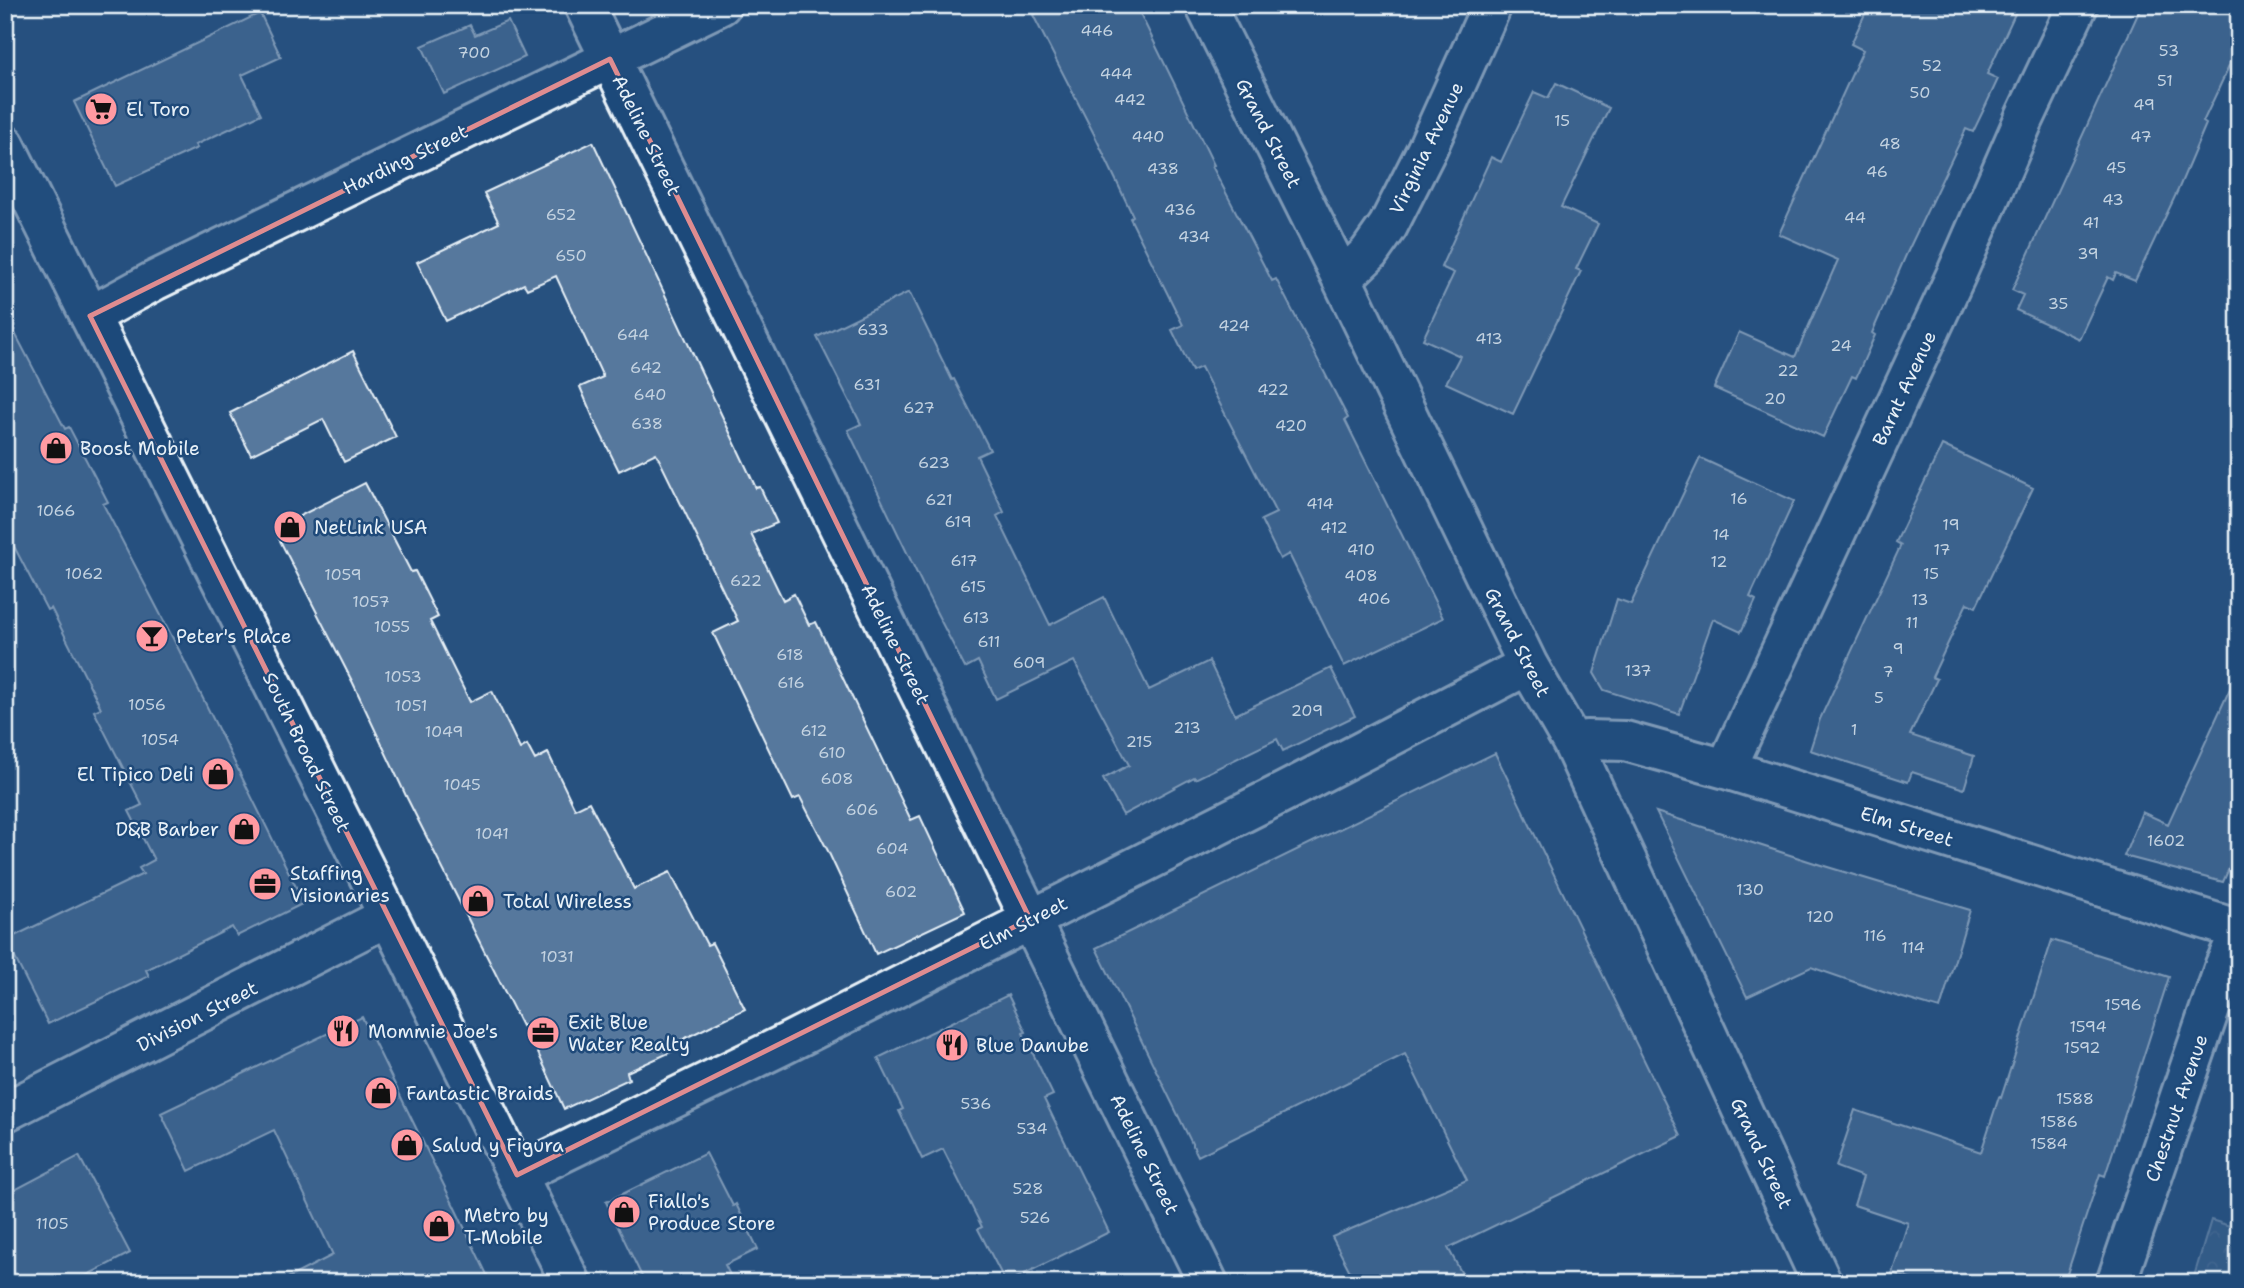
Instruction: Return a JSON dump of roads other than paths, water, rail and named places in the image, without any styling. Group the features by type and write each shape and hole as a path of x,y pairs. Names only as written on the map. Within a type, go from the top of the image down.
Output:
{"street":[{"name":"Adeline Street","path":"584,5 1208,1283"},
{"name":"Harding Street","path":"90,316 154,281 721,5"},
{"name":"Grand Street","path":"1205,5 1342,279 1528,665 1572,742 1822,1283"},
{"name":"Virginia Avenue","path":"1342,279 1369,253 1388,226 1426,151 1492,5"},
{"name":"Barnt Avenue","path":"1726,769 1956,275 2024,119 2078,5"},
{"name":"South Broad Street","path":"5,145 387,918 571,1283"},
{"name":"Elm Street","path":"517,1175 783,1045 1286,791 1528,665"},
{"name":"Elm Street","path":"1572,742 1625,741 1726,769 2239,932"},
{"name":"Division Street","path":"5,1112 387,918"},
{"name":"Chestnut Avenue","path":"2116,1283 2225,965 2239,932"}],"place":[{"name":"El Toro","path":"101,109"},
{"name":"Boost Mobile","path":"56,448"},
{"name":"NetLink USA","path":"290,527"},
{"name":"Peter's Place","path":"152,636"},
{"name":"El Tipico Deli","path":"218,774"},
{"name":"D&B Barber","path":"244,829"},
{"name":"Staffing Visionaries","path":"265,884"},
{"name":"Total Wireless","path":"478,901"},
{"name":"Mommie Joe's","path":"343,1031"},
{"name":"Exit Blue Water Realty","path":"543,1033"},
{"name":"Blue Danube","path":"952,1045"},
{"name":"Fantastic Braids","path":"381,1093"},
{"name":"Salud y Figura","path":"407,1145"},
{"name":"Fiallo's Produce Store","path":"624,1212"},
{"name":"Metro by T-Mobile","path":"439,1226"}]}
